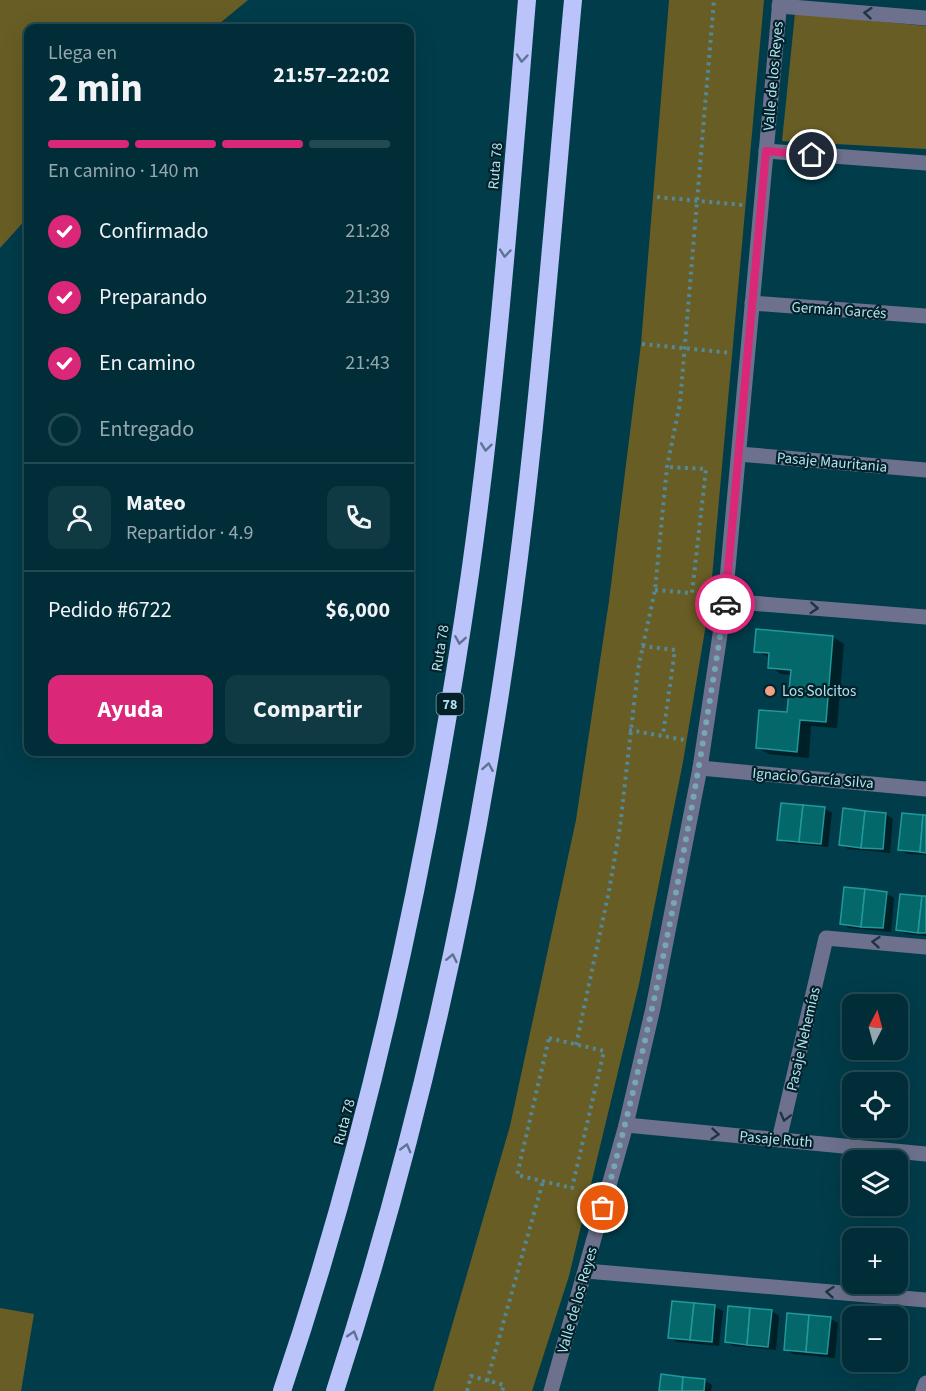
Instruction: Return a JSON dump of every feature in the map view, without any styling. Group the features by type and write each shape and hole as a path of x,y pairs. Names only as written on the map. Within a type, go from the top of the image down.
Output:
{"highway":[{"name":"Ruta 78","path":"282,1391 333,1228 367,1105 409,928 431,815 468,584 486,441 527,0"},
{"path":"335,1391 391,1206 423,1083 452,959 490,757 509,628 540,358 573,0"}],"street":[{"path":"779,3 926,18"},
{"name":"Valle de los Reyes","path":"551,1391 626,1125 655,997 700,768 725,601 779,3"},
{"path":"766,151 926,163"},
{"name":"Germán Garcés","path":"752,303 926,316"},
{"name":"Pasaje Mauritania","path":"738,454 926,470"},
{"path":"725,601 926,617"},
{"name":"Ignacio García Silva","path":"700,768 926,789"},
{"name":"Pasaje Nehemías","path":"779,1140 826,938 926,947"},
{"name":"Pasaje Ruth","path":"626,1125 926,1154"},
{"path":"586,1271 926,1300"},
{"path":"923,1391 926,1383"}],"path":[{"path":"576,1045 609,891 620,827 629,730 642,646 655,590 667,467 680,403 714,0"},
{"path":"657,197 761,207"},
{"path":"642,344 748,354"},
{"path":"655,590 692,593 706,469 667,467"},
{"path":"642,646 675,650 663,735"},
{"path":"629,730 663,735 703,745"},
{"path":"549,1038 576,1045 604,1051 572,1188 517,1175 549,1038"},
{"path":"487,1381 543,1181"},
{"path":"467,1391 471,1376 504,1385 502,1391"}],"shaded area":[{"path":"0,0 248,0 219,24 24,24 24,221 0,248"},
{"path":"669,0 764,0 710,600 683,762 639,984 569,1276 532,1391 433,1391 510,1126 576,820 609,601 641,344"},
{"path":"795,13 926,26 926,149 782,141"},
{"path":"0,1308 34,1314 21,1391 0,1391"}],"building":[{"path":"756,629 833,636 826,722 800,720 797,752 756,748 759,710 787,712 791,670 768,668 769,653 754,652"},
{"path":"781,803 803,805 799,842 777,840"},
{"path":"803,805 825,807 821,844 799,842"},
{"path":"843,808 865,811 861,848 839,845"},
{"path":"865,811 886,813 883,849 861,848"},
{"path":"902,813 923,815 920,852 898,850"},
{"path":"923,815 926,815 926,853 920,852"},
{"path":"844,887 865,889 861,927 840,924"},
{"path":"865,889 887,892 883,928 861,927"},
{"path":"900,894 922,896 918,933 896,930"},
{"path":"922,896 926,896 926,933 918,933"},
{"path":"672,1301 694,1303 690,1340 668,1338"},
{"path":"694,1303 715,1305 712,1342 690,1340"},
{"path":"728,1306 750,1308 747,1345 725,1342"},
{"path":"750,1308 772,1310 768,1347 747,1345"},
{"path":"787,1313 809,1315 806,1352 784,1350"},
{"path":"809,1315 831,1317 827,1354 806,1352"},
{"path":"661,1374 683,1377 682,1391 659,1391"},
{"path":"683,1377 705,1379 704,1391 682,1391"}],"way so far":[{"path":"603,1208 635,1086 682,863 700,768 725,604"}],"place":[{"name":"Los Solcitos","path":"770,691"}],"route":[{"path":"725,604 766,151 812,155"}]}
